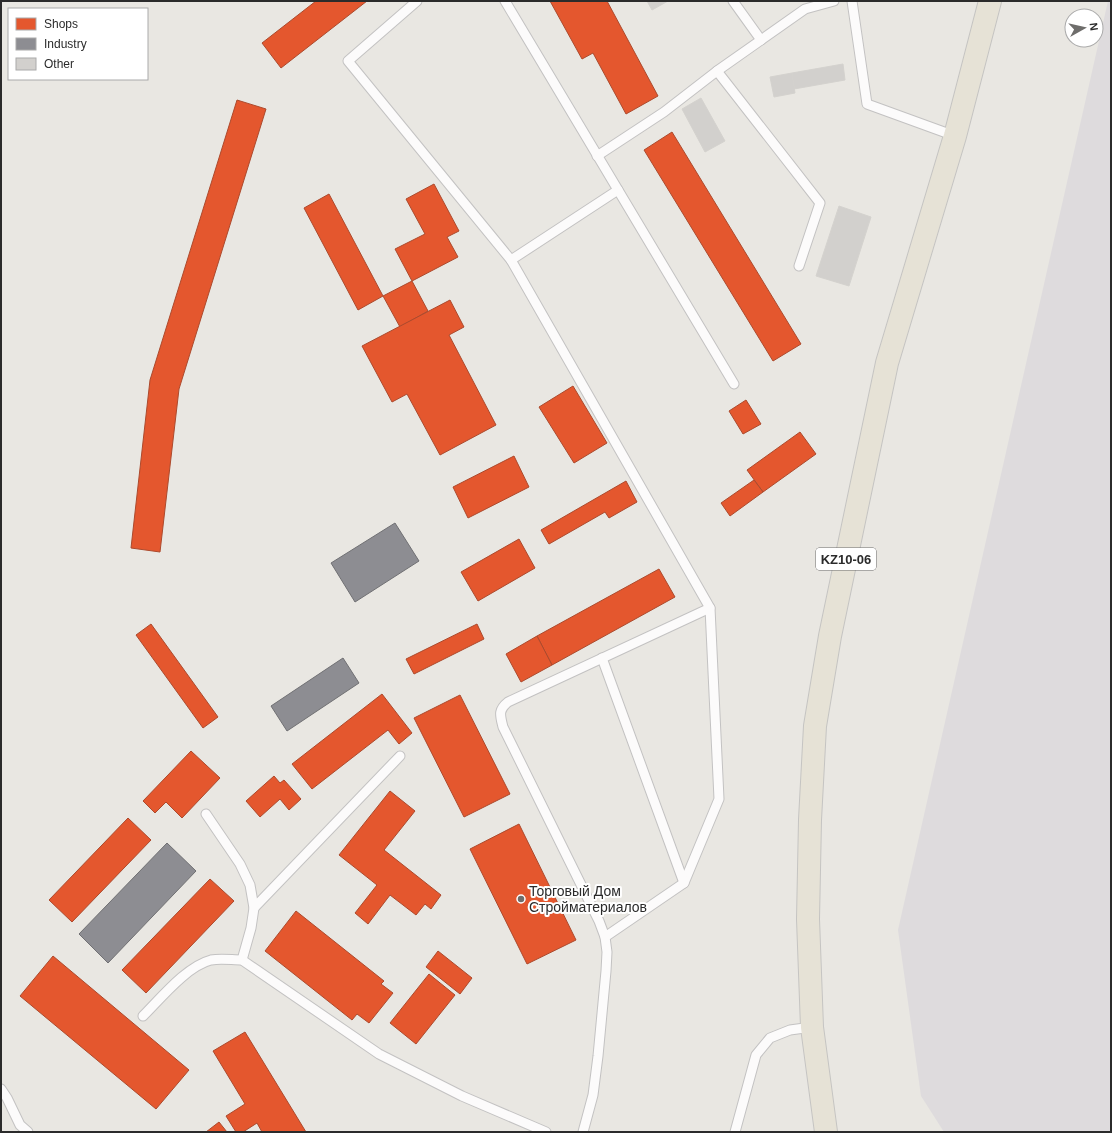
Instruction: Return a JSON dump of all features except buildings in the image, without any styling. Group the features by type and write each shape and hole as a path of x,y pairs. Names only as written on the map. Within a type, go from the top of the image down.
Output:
{"highway":[{"name":"KZ10-06","path":"826,1132 812,1027 808,920 810,820 816,726 828,644 887,363 955,136 990,1"}],"lane":[{"path":"417,1 348,61 511,260 710,608 719,799 684,883 604,937"},
{"path":"505,1 734,384"},
{"path":"733,1 761,40"},
{"path":"597,156 664,112 717,71 804,9 834,1"},
{"path":"852,1 867,104 955,136"},
{"path":"717,71 820,203 799,266"},
{"path":"511,260 618,190"},
{"path":"583,1132 593,1094 598,1056 607,952 599,921 503,727 501,713 503,706 508,702 710,608"},
{"path":"602,658 684,883"},
{"path":"254,908 400,756"},
{"path":"206,814 242,869 250,885 254,908 251,928 242,960"},
{"path":"143,1016 184,975 197,966 211,960 242,960 380,1054 462,1096 546,1132"},
{"path":"735,1132 756,1055 770,1038 790,1030 812,1027"},
{"path":"1,1089 20,1125 28,1132"}],"shaded area":[{"path":"1108,1 1111,1 1111,1132 944,1132 921,1096 898,930 1097,48 1104,48 1104,19"}],"place":[{"name":"Торговый Дом Стройматериалов","path":"521,899"}]}
